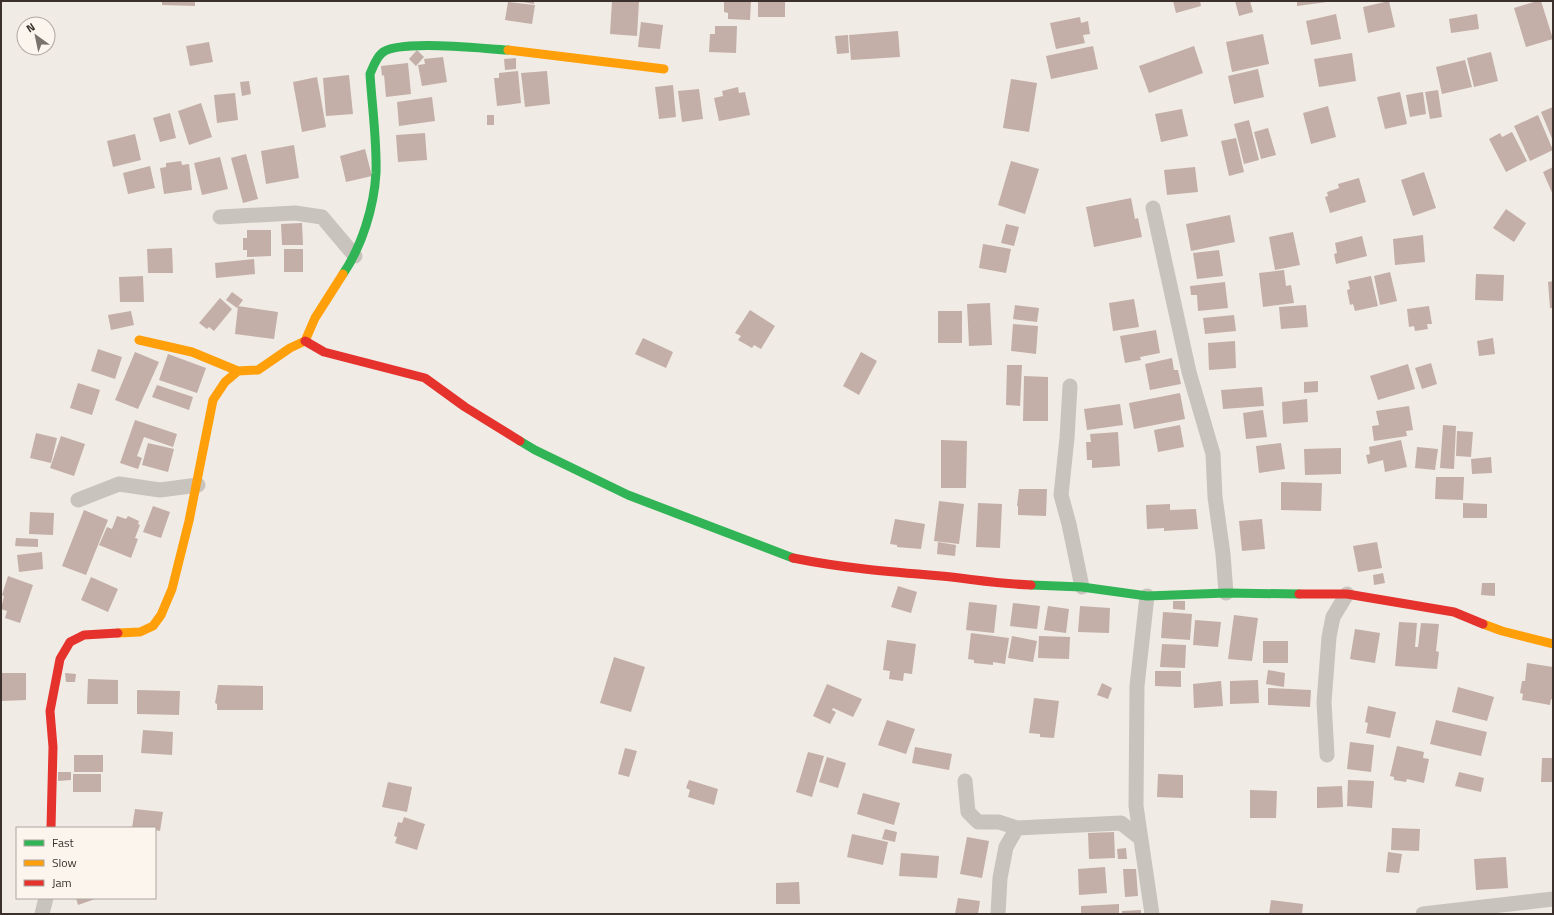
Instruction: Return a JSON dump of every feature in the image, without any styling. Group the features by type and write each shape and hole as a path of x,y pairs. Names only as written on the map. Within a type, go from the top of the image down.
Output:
{"street":[{"path":"139,340 192,352 238,371 258,370 290,348 304,341 315,318 355,256 373,199 376,172 370,74 375,62 383,52 402,46 456,47 519,51 664,69"},
{"path":"1153,208 1190,372 1213,454 1214,497 1223,554 1226,593"},
{"path":"220,217 295,213 322,217 355,256"},
{"path":"304,341 324,352 425,378 465,407 535,450 628,495 721,530 786,557 832,566 956,578 995,584 1082,587 1147,596 1226,593 1347,594 1454,612 1502,631 1553,644"},
{"path":"51,827 53,747 50,711 60,659 70,642 84,635 140,632 153,626 161,615 172,589 198,485 213,400 225,382 238,371"},
{"path":"1070,386 1067,438 1061,495 1069,524 1082,587"},
{"path":"78,500 120,484 160,490 198,485"},
{"path":"1327,755 1324,702 1329,637 1333,617 1347,594"},
{"path":"1147,596 1137,686 1136,806 1139,837 1152,914"},
{"path":"965,781 968,812 978,822 999,822 1017,828 1121,823 1139,837"},
{"path":"1121,823 1136,806"},
{"path":"998,914 1000,878 1004,854 1006,847 1017,828"},
{"path":"42,914 46,899"},
{"path":"1423,914 1553,899"}],"building":[{"path":"162,1 195,1 195,6 162,5"},
{"path":"517,1 534,1 534,4"},
{"path":"612,1 639,1 637,36 610,34"},
{"path":"724,1 751,1 750,20 728,19 728,13 724,12"},
{"path":"758,1 785,1 785,17 758,17"},
{"path":"1173,1 1200,1 1201,6 1176,13"},
{"path":"1235,1 1250,1 1253,12 1239,16"},
{"path":"1297,1 1327,1 1327,2 1297,6"},
{"path":"1389,1 1395,27 1368,33 1363,7"},
{"path":"1541,1 1553,39 1526,47 1514,8"},
{"path":"508,2 535,5 532,24 505,20"},
{"path":"1336,14 1341,39 1311,45 1306,21"},
{"path":"1477,14 1479,29 1451,33 1449,19"},
{"path":"1080,17 1081,23 1088,21 1090,34 1083,35 1085,43 1056,49 1050,23"},
{"path":"641,22 663,25 660,49 638,47"},
{"path":"715,26 737,26 736,53 709,52 710,34 715,34"},
{"path":"898,31 900,57 851,60 849,35"},
{"path":"1263,34 1269,64 1232,72 1226,42"},
{"path":"848,35 849,53 837,54 835,36"},
{"path":"209,42 213,62 190,66 186,46"},
{"path":"1093,46 1098,69 1051,79 1046,56"},
{"path":"1194,46 1203,73 1149,93 1139,66"},
{"path":"417,50 424,57 416,66 409,59"},
{"path":"1491,52 1498,81 1474,87 1467,58"},
{"path":"1352,53 1356,81 1319,87 1314,59"},
{"path":"443,57 447,82 422,86 418,65 425,64 424,59"},
{"path":"516,58 516,69 505,70 504,59"},
{"path":"1465,60 1472,87 1442,94 1436,67"},
{"path":"408,63 411,94 386,97 384,75 382,76 381,66"},
{"path":"1258,69 1264,97 1234,104 1228,76"},
{"path":"518,71 521,103 497,106 494,78 499,78 499,73"},
{"path":"547,71 550,104 525,107 521,73"},
{"path":"349,75 353,114 326,116 323,78"},
{"path":"317,77 326,127 302,132 293,82"},
{"path":"1011,79 1037,83 1029,132 1003,128"},
{"path":"249,81 251,94 242,96 240,82"},
{"path":"673,85 676,117 659,119 655,87"},
{"path":"738,87 739,93 745,92 750,115 719,121 714,98 723,96 722,91"},
{"path":"699,89 703,119 682,122 678,91"},
{"path":"1438,90 1442,117 1430,119 1425,92"},
{"path":"1400,92 1407,124 1385,129 1377,97"},
{"path":"1423,92 1426,114 1410,117 1406,95"},
{"path":"235,93 238,120 217,123 214,95"},
{"path":"432,97 435,121 399,126 397,102"},
{"path":"201,103 212,137 189,145 178,111"},
{"path":"1328,106 1336,137 1311,144 1303,113"},
{"path":"1553,107 1553,141 1541,112"},
{"path":"1182,109 1188,136 1161,142 1155,114"},
{"path":"170,113 176,138 160,142 153,118"},
{"path":"487,115 494,115 494,125 487,125"},
{"path":"1538,115 1553,150 1530,161 1514,126"},
{"path":"1249,120 1259,160 1244,164 1234,124"},
{"path":"1268,128 1276,155 1261,159 1254,132"},
{"path":"1512,132 1527,161 1506,172 1489,139 1500,133 1502,137"},
{"path":"425,133 427,160 398,162 396,135"},
{"path":"135,134 141,160 113,167 107,141"},
{"path":"1236,138 1244,172 1229,176 1221,141"},
{"path":"294,145 299,178 266,184 261,151"},
{"path":"365,149 372,176 346,182 340,156"},
{"path":"246,154 258,199 243,203 231,158"},
{"path":"220,157 228,189 202,195 194,163"},
{"path":"181,161 182,165 189,164 192,190 164,194 160,168 166,167 166,163"},
{"path":"1011,161 1039,169 1025,214 998,205"},
{"path":"150,166 155,188 128,194 123,173"},
{"path":"1195,167 1198,192 1167,195 1164,170"},
{"path":"1553,167 1553,195 1543,172"},
{"path":"1424,172 1436,208 1413,216 1401,180"},
{"path":"1359,178 1366,202 1330,213 1325,197 1328,196 1327,192 1339,188 1338,184"},
{"path":"1131,198 1135,219 1138,218 1142,237 1094,247 1086,207"},
{"path":"1506,209 1526,223 1514,242 1493,228"},
{"path":"1230,215 1235,242 1191,251 1186,224"},
{"path":"302,223 303,245 282,245 281,224"},
{"path":"1006,224 1019,227 1014,246 1001,243"},
{"path":"247,230 271,230 271,256 247,257 247,250 243,250 243,238 247,238"},
{"path":"1293,232 1300,265 1275,270 1269,237"},
{"path":"1423,235 1425,262 1395,265 1393,239"},
{"path":"1362,236 1367,256 1336,264 1334,254 1337,253 1335,243"},
{"path":"983,244 1011,249 1006,273 979,268"},
{"path":"172,248 173,273 148,273 147,249"},
{"path":"284,249 303,249 303,272 284,272"},
{"path":"1219,250 1223,276 1197,279 1193,253"},
{"path":"254,259 255,274 216,278 215,263"},
{"path":"1284,270 1286,286 1291,285 1294,303 1263,307 1259,273"},
{"path":"1390,272 1397,301 1380,305 1374,276"},
{"path":"1476,274 1504,275 1503,301 1475,300"},
{"path":"143,276 144,302 120,302 119,277"},
{"path":"1371,276 1378,306 1355,311 1353,304 1350,305 1347,290 1350,289 1348,281"},
{"path":"1553,281 1553,308 1550,308 1548,282"},
{"path":"1225,282 1228,308 1198,311 1197,295 1191,295 1190,286"},
{"path":"232,292 243,300 237,308 226,300"},
{"path":"220,298 232,309 214,331 209,327 207,329 199,323"},
{"path":"1134,299 1139,327 1113,331 1109,303"},
{"path":"990,303 992,345 969,346 967,304"},
{"path":"1015,305 1039,308 1037,322 1013,319"},
{"path":"1306,305 1308,327 1281,329 1279,307"},
{"path":"238,306 278,312 274,339 235,334"},
{"path":"1429,306 1432,324 1427,324 1428,329 1415,331 1414,326 1409,327 1407,309"},
{"path":"750,310 775,326 761,349 754,345 752,348 738,340 741,336 735,333"},
{"path":"131,311 134,325 111,330 108,315"},
{"path":"938,311 962,311 962,343 938,343"},
{"path":"1234,315 1236,331 1205,334 1203,318"},
{"path":"1013,324 1038,326 1036,354 1011,351"},
{"path":"1156,330 1160,353 1140,357 1141,360 1125,363 1120,336"},
{"path":"643,338 673,352 666,368 635,354"},
{"path":"1493,338 1495,354 1479,356 1477,341"},
{"path":"1235,341 1236,368 1209,370 1208,343"},
{"path":"98,349 122,357 115,379 91,371"},
{"path":"135,352 159,362 138,409 115,400"},
{"path":"861,352 877,361 859,395 843,386"},
{"path":"168,354 206,368 197,393 159,380"},
{"path":"1172,358 1174,370 1178,370 1181,384 1150,390 1145,364"},
{"path":"1431,363 1437,384 1422,389 1415,368"},
{"path":"1408,364 1415,389 1378,400 1370,376"},
{"path":"1007,365 1022,365 1020,406 1006,405"},
{"path":"1024,376 1048,377 1048,421 1023,421"},
{"path":"1318,381 1318,392 1304,393 1304,382"},
{"path":"78,383 100,390 92,415 70,408"},
{"path":"157,385 193,397 189,410 152,397"},
{"path":"1262,387 1264,406 1223,409 1221,390"},
{"path":"1180,393 1185,419 1134,429 1129,403"},
{"path":"1307,399 1308,422 1283,424 1282,402"},
{"path":"1120,404 1123,425 1087,430 1084,409"},
{"path":"1409,406 1413,430 1406,431 1407,436 1374,441 1372,426 1379,425 1376,411"},
{"path":"1263,410 1267,437 1246,439 1243,413"},
{"path":"135,420 177,434 173,447 144,437 137,456 142,458 138,469 120,463"},
{"path":"1180,425 1184,447 1158,452 1154,430"},
{"path":"1443,425 1456,426 1454,469 1440,468"},
{"path":"1457,431 1473,432 1471,457 1456,456"},
{"path":"1118,432 1120,466 1092,468 1092,460 1087,460 1086,442 1091,442 1090,434"},
{"path":"36,433 57,438 51,463 30,458"},
{"path":"61,436 85,444 74,476 50,468"},
{"path":"941,440 967,441 966,488 941,488"},
{"path":"1401,440 1407,467 1385,472 1383,460 1368,464 1366,455 1370,454 1369,447"},
{"path":"148,443 174,449 168,472 142,465"},
{"path":"1281,443 1285,469 1259,473 1256,446"},
{"path":"1417,447 1438,449 1435,470 1415,468"},
{"path":"1341,448 1341,474 1305,475 1304,449"},
{"path":"1491,457 1492,473 1472,474 1471,459"},
{"path":"1436,477 1464,477 1463,500 1435,499"},
{"path":"1281,482 1322,483 1321,511 1281,510"},
{"path":"1019,489 1047,489 1046,516 1018,515 1017,506"},
{"path":"939,501 964,504 959,544 934,541"},
{"path":"978,503 1002,504 1000,548 976,547"},
{"path":"1463,503 1487,504 1487,518 1463,518"},
{"path":"1170,504 1170,510 1196,509 1198,529 1164,531 1164,528 1147,529 1146,505"},
{"path":"153,506 170,512 161,538 143,532"},
{"path":"84,510 108,520 86,575 62,566"},
{"path":"30,512 54,513 53,535 29,534"},
{"path":"117,516 126,519 128,516 139,521 138,524 140,525 135,538 138,539 131,558 99,545 107,527 112,529"},
{"path":"895,519 925,524 921,549 897,547 897,545 890,544"},
{"path":"1262,519 1265,549 1242,551 1239,521"},
{"path":"16,538 38,539 38,547 15,546"},
{"path":"938,542 956,545 955,556 937,554"},
{"path":"1377,542 1382,568 1358,572 1353,546"},
{"path":"42,552 43,569 19,572 17,555"},
{"path":"1383,573 1385,583 1374,585 1373,575"},
{"path":"8,576 33,585 20,623 5,618 7,611 1,609 4,596 2,595"},
{"path":"91,577 118,589 108,612 81,600"},
{"path":"1482,583 1495,583 1495,596 1481,595"},
{"path":"898,586 917,592 911,613 891,607"},
{"path":"1173,601 1185,601 1185,610 1173,609"},
{"path":"969,602 997,605 994,633 966,630"},
{"path":"1013,603 1040,606 1037,629 1010,626"},
{"path":"1048,606 1069,609 1066,633 1044,630"},
{"path":"1080,606 1110,608 1109,633 1078,632"},
{"path":"1163,612 1192,614 1190,640 1161,638"},
{"path":"1234,615 1258,618 1252,661 1228,659"},
{"path":"1195,620 1221,622 1218,647 1193,645"},
{"path":"1399,622 1417,623 1415,647 1418,647 1421,623 1439,624 1436,651 1439,652 1437,669 1395,666"},
{"path":"1355,629 1380,633 1375,663 1350,659"},
{"path":"971,633 1009,638 1005,664 993,662 993,665 974,663 974,660 968,659"},
{"path":"1012,636 1037,641 1033,662 1008,658"},
{"path":"1039,636 1070,637 1069,659 1038,658"},
{"path":"887,640 916,644 912,674 904,673 903,681 889,679 890,671 883,670"},
{"path":"1263,641 1288,641 1288,663 1263,663"},
{"path":"1162,644 1186,645 1185,668 1160,667"},
{"path":"614,657 645,667 631,712 600,703"},
{"path":"1527,663 1553,667 1553,700 1551,699 1550,705 1522,700 1523,694 1520,693 1522,681 1525,681"},
{"path":"1268,670 1285,673 1284,687 1266,684"},
{"path":"1155,671 1181,671 1181,687 1155,686"},
{"path":"1,673 26,673 26,700 1,701"},
{"path":"65,673 76,674 75,682 66,682"},
{"path":"88,679 118,680 118,704 87,704"},
{"path":"1258,680 1259,703 1230,704 1230,681"},
{"path":"1221,681 1223,706 1194,708 1193,684"},
{"path":"1102,683 1112,688 1108,699 1097,695"},
{"path":"827,684 862,699 853,717 833,708 832,710 836,712 830,724 813,716"},
{"path":"218,685 263,686 263,710 217,710 217,704 215,703"},
{"path":"1458,687 1494,697 1487,721 1452,712"},
{"path":"1268,688 1311,690 1310,707 1268,705"},
{"path":"137,690 180,691 179,715 137,714"},
{"path":"1034,698 1059,701 1054,738 1040,737 1040,734 1029,733"},
{"path":"1368,706 1396,712 1390,738 1366,733 1368,723 1365,722"},
{"path":"887,720 915,729 906,754 878,745"},
{"path":"1436,720 1487,732 1481,756 1430,744"},
{"path":"143,730 173,732 172,755 141,753"},
{"path":"1350,742 1374,745 1371,772 1347,769"},
{"path":"1397,746 1424,752 1423,758 1429,759 1424,783 1407,779 1406,782 1394,780 1394,777 1390,776"},
{"path":"915,747 952,754 949,770 912,763"},
{"path":"625,748 637,751 629,777 618,774"},
{"path":"808,752 824,756 812,797 796,792"},
{"path":"74,755 103,755 103,772 74,772"},
{"path":"827,757 846,763 838,788 819,782"},
{"path":"1542,758 1553,758 1553,782 1541,782"},
{"path":"58,772 71,772 71,780 58,781"},
{"path":"1459,772 1484,778 1481,792 1455,786"},
{"path":"73,774 101,774 101,792 73,792"},
{"path":"1158,774 1183,775 1183,798 1157,797"},
{"path":"689,780 718,789 714,805 688,797 690,790 686,788"},
{"path":"1348,780 1374,781 1372,808 1347,806"},
{"path":"388,782 412,787 407,812 382,807"},
{"path":"1342,786 1343,807 1317,808 1317,787"},
{"path":"1250,790 1277,791 1276,818 1250,818"},
{"path":"863,793 900,803 894,825 857,814"},
{"path":"135,809 163,812 160,831 156,830 156,827 132,827"},
{"path":"404,817 425,824 417,850 395,843 397,837 394,836 398,822 402,823"},
{"path":"1392,828 1420,829 1419,851 1391,850"},
{"path":"885,829 897,832 895,842 882,839"},
{"path":"1114,832 1115,858 1089,859 1088,833"},
{"path":"852,834 888,842 883,865 847,857"},
{"path":"967,837 989,841 982,878 960,874"},
{"path":"1126,848 1127,859 1118,859 1117,849"},
{"path":"1388,852 1402,854 1399,873 1386,872"},
{"path":"901,853 939,856 937,878 899,876"},
{"path":"1506,857 1508,888 1476,890 1474,859"},
{"path":"1105,867 1107,893 1079,895 1078,869"},
{"path":"1123,869 1136,869 1138,896 1125,897"},
{"path":"799,882 800,904 776,904 776,883"},
{"path":"958,898 980,901 978,914 955,914"},
{"path":"76,899 95,899 78,905"},
{"path":"1271,900 1303,904 1302,914 1269,914"},
{"path":"1119,904 1119,914 1081,914 1081,906"},
{"path":"1141,910 1141,914 1122,914 1122,911"}],"traffic: fast":[{"path":"343,274 361,239 373,199 376,161 370,74 378,57 382,53 391,49 405,46 442,46 508,50"},
{"path":"520,441 535,450 628,495 793,558"},
{"path":"1031,585 1082,587 1147,596 1226,593 1299,594"}],"traffic: slow":[{"path":"508,50 664,69"},
{"path":"139,340 192,352 238,371 258,370 290,348 305,341 315,318 343,274"},
{"path":"118,633 140,632 153,626 161,615 172,589 189,521 213,400 225,382 238,371"},
{"path":"1483,624 1502,631 1553,644"}],"traffic: jam":[{"path":"305,341 324,352 425,378 465,407 520,441"},
{"path":"793,558 867,569 1008,584 1031,585"},
{"path":"1299,594 1347,594 1454,612 1483,624"},
{"path":"51,827 53,747 50,711 60,659 70,642 84,635 118,633"}]}
